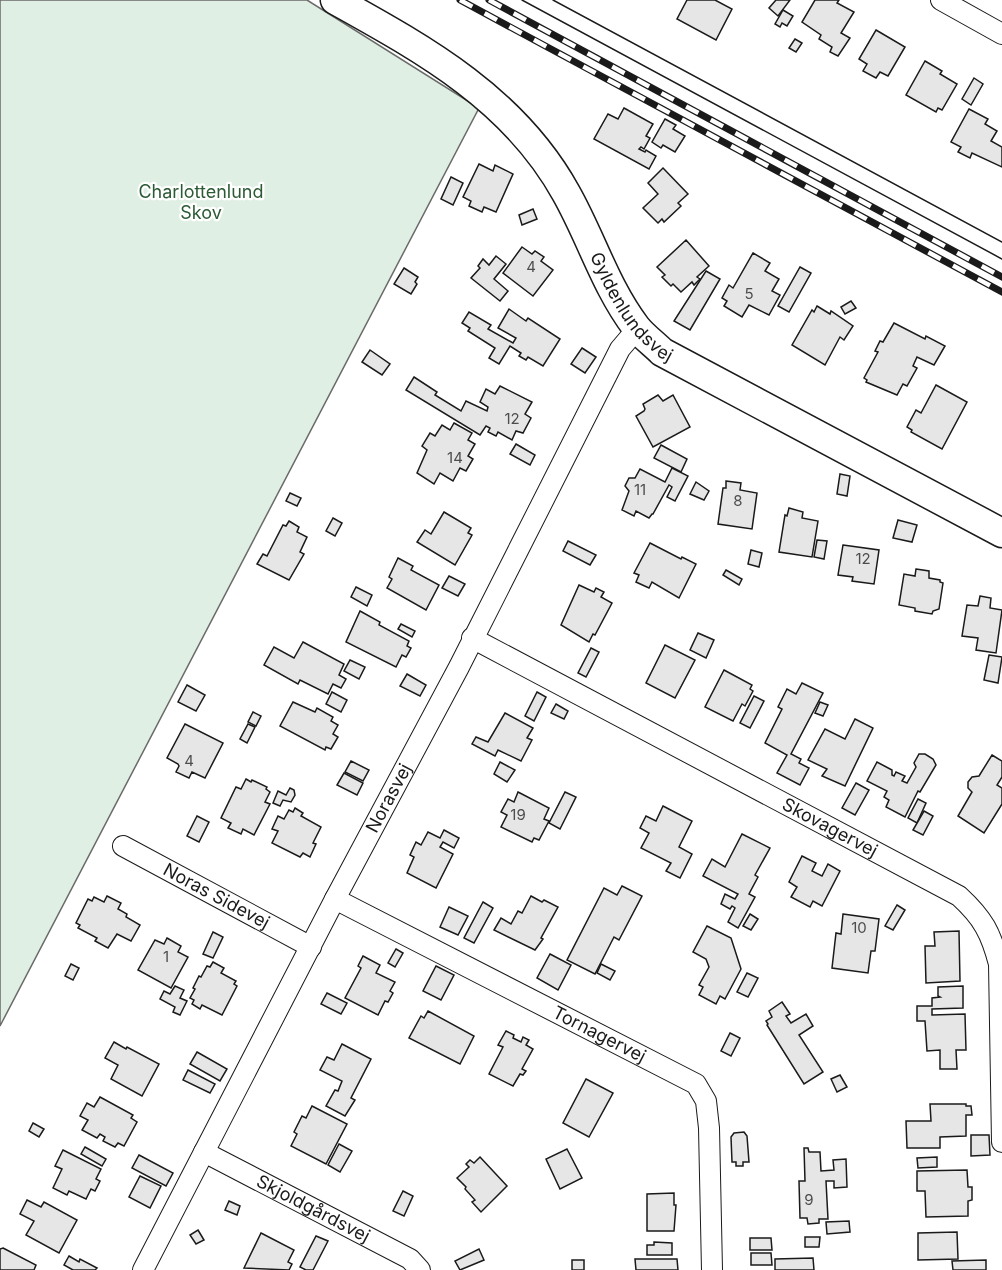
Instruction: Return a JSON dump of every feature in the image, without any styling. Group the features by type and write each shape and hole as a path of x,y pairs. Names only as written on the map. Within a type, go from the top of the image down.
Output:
{"street":[{"name":"Gyldenlundsvej","path":"335,0 417,46 472,85 514,121 542,155 567,193 619,302 637,329 662,352 1002,533"},
{"path":"941,0 1002,34"},
{"name":"Norasvej","path":"143,1270 335,899 459,666 620,349 637,329"},
{"name":"Skovagervej","path":"472,638 959,896 978,914 992,938 999,964 1002,1142"},
{"name":"Noras Sidevej","path":"123,846 311,947"},
{"name":"Tornagervej","path":"335,899 696,1084 706,1101 709,1128 712,1270"},
{"name":"Skjoldgårdsvej","path":"204,1152 410,1259 420,1270"}],"green space":[{"name":"Charlottenlund Skov","path":"0,0 307,0 479,108 0,1026"}],"building":[{"path":"687,0 715,0 732,9 716,40 677,19"},
{"path":"776,0 790,0 778,16 769,8"},
{"path":"815,0 839,0 837,3 854,12 841,33 850,38 838,56 830,52 832,47 819,39 821,35 802,22"},
{"path":"783,10 793,16 787,26 782,23 780,27 775,24"},
{"path":"876,30 905,47 888,76 880,72 876,78 863,71 867,64 859,59"},
{"path":"795,39 802,43 796,52 789,48"},
{"path":"925,61 942,71 940,74 957,84 942,110 938,108 936,112 906,95"},
{"path":"974,78 983,84 971,105 962,99"},
{"path":"624,108 653,124 646,136 650,138 644,149 641,147 639,149 656,156 649,169 594,139 608,114 618,119"},
{"path":"969,109 988,119 985,124 997,131 991,141 1002,147 1002,167 972,153 970,158 958,152 961,147 951,142"},
{"path":"665,119 676,125 673,129 685,136 675,152 663,145 661,148 652,142"},
{"path":"479,164 493,171 495,165 513,174 496,212 484,207 482,212 469,206 471,201 463,197"},
{"path":"663,168 688,194 678,203 681,206 664,222 662,219 658,223 643,208 658,194 648,183"},
{"path":"451,177 463,183 453,205 441,199"},
{"path":"533,209 537,219 522,225 519,215"},
{"path":"686,240 709,266 697,277 700,279 694,285 692,282 681,292 662,277 665,275 657,267"},
{"path":"522,247 532,254 535,251 544,257 541,261 553,270 533,296 503,273"},
{"path":"753,253 770,263 765,271 779,279 772,291 780,295 769,315 749,305 742,317 724,306 727,301 722,298 729,285 733,288"},
{"path":"496,256 506,264 494,279 508,291 500,301 471,278 480,268 478,266 483,259 489,265"},
{"path":"800,267 811,273 789,312 778,306"},
{"path":"404,268 418,277 411,294 394,284"},
{"path":"706,271 720,279 690,330 674,321"},
{"path":"851,301 856,308 845,314 841,307"},
{"path":"817,306 830,314 831,311 853,326 844,340 840,337 825,365 792,345 812,310 814,312"},
{"path":"509,309 526,321 528,318 560,339 543,366 528,357 526,360 519,356 521,353 510,346 499,364 489,358 495,348 468,331 470,328 462,323 469,312 491,325 488,329 513,343 516,338 498,328"},
{"path":"894,323 925,339 926,336 945,346 934,365 917,357 913,366 917,368 907,386 903,384 897,395 866,382 864,378 878,352 875,351 880,341 883,342"},
{"path":"582,348 596,357 585,373 571,364"},
{"path":"370,350 390,364 382,375 362,362"},
{"path":"414,377 437,392 435,395 461,411 466,401 487,411 488,407 480,402 486,389 495,394 500,386 532,402 525,414 531,418 523,433 516,431 512,440 498,432 496,436 488,432 490,428 486,426 480,435 406,390"},
{"path":"936,385 967,402 942,449 911,432 912,430 907,427 916,410 921,413"},
{"path":"658,395 663,401 673,395 690,427 653,447 636,416 644,411 643,404"},
{"path":"454,423 472,433 468,440 475,444 468,456 473,459 466,471 460,468 453,481 440,473 434,484 417,473 427,450 422,446 430,433 435,436 442,425 450,430"},
{"path":"516,444 535,455 530,465 510,454"},
{"path":"661,445 687,459 681,472 654,458"},
{"path":"672,468 688,476 675,501 667,497 672,487 669,485 649,518 636,511 634,516 622,510 629,491 625,486 629,478 635,478 640,469 665,482"},
{"path":"840,474 850,476 847,496 837,494"},
{"path":"726,481 741,483 740,490 757,493 752,529 718,524"},
{"path":"696,482 709,491 704,500 690,494"},
{"path":"290,493 301,498 297,506 286,501"},
{"path":"789,508 803,512 802,518 818,521 812,557 779,552 785,515 787,516"},
{"path":"444,512 471,528 468,533 472,535 455,565 417,542 425,530 431,534"},
{"path":"333,518 342,523 335,536 326,531"},
{"path":"898,520 917,525 912,542 893,538"},
{"path":"289,521 299,527 297,532 307,537 300,552 304,554 289,580 257,564 263,554 267,556 283,525 286,526"},
{"path":"817,540 827,541 824,559 814,557"},
{"path":"568,541 596,555 590,565 563,551"},
{"path":"650,543 696,564 679,598 652,582 649,588 636,582 639,575 634,573"},
{"path":"843,545 879,550 874,584 852,581 853,577 838,575"},
{"path":"751,550 762,553 759,567 748,564"},
{"path":"398,558 413,566 411,570 439,585 426,610 387,588 392,579 389,577"},
{"path":"916,569 929,571 929,578 940,580 943,583 939,609 933,611 932,614 899,605 904,574 915,576"},
{"path":"726,570 742,579 739,585 723,575"},
{"path":"449,576 465,584 458,596 442,588"},
{"path":"579,585 594,592 596,588 604,592 601,597 612,603 589,642 561,625"},
{"path":"356,587 372,595 367,606 351,597"},
{"path":"980,596 991,598 990,608 1002,610 996,653 976,650 978,638 962,636 967,605 978,606"},
{"path":"360,611 380,622 379,625 409,641 407,646 411,648 406,657 402,655 396,667 346,642"},
{"path":"401,624 415,631 412,637 398,629"},
{"path":"698,633 714,640 706,658 690,650"},
{"path":"303,642 344,664 339,675 346,679 341,688 333,684 328,694 300,680 298,684 264,665 274,647 294,658"},
{"path":"665,645 695,660 675,698 646,683"},
{"path":"591,648 599,652 586,677 578,673"},
{"path":"989,655 1002,657 998,683 984,680"},
{"path":"350,660 365,667 359,679 344,671"},
{"path":"724,670 752,685 750,689 753,691 745,706 742,704 733,721 705,707"},
{"path":"407,674 426,685 420,696 400,686"},
{"path":"802,683 823,693 791,754 801,759 799,763 809,768 800,785 777,773 787,755 765,743 782,709 778,707 787,689 796,694"},
{"path":"187,685 205,695 196,711 178,702"},
{"path":"332,692 347,700 341,712 326,704"},
{"path":"537,692 546,697 534,721 525,716"},
{"path":"754,696 764,701 750,728 740,723"},
{"path":"293,702 315,712 317,708 333,717 331,721 338,725 333,734 338,737 331,749 326,747 325,750 280,726"},
{"path":"820,702 828,705 823,716 815,713"},
{"path":"556,704 568,711 564,719 551,713"},
{"path":"253,712 261,716 256,726 248,722"},
{"path":"505,713 533,728 527,738 532,740 521,761 498,750 495,756 472,744 476,737 488,742"},
{"path":"855,719 873,728 845,786 822,776 827,769 808,760 825,729 845,739"},
{"path":"185,724 223,743 205,778 192,772 189,778 176,772 178,764 167,758"},
{"path":"248,724 255,727 247,743 240,739"},
{"path":"919,754 925,754 933,759 936,765 920,792 918,791 905,817 886,807 889,800 884,797 887,791 867,781 877,762 892,770 894,776 896,772 905,776 902,781 907,783 916,767 914,763"},
{"path":"992,755 1002,761 1002,777 997,785 1002,788 1002,804 984,833 958,816 972,792 968,788 968,782 972,777 979,776"},
{"path":"351,761 369,770 363,781 345,772"},
{"path":"500,762 515,770 507,782 494,774"},
{"path":"344,773 363,783 357,795 337,785"},
{"path":"246,779 267,787 266,789 270,792 265,802 270,804 254,835 243,829 241,834 228,828 231,823 221,818 236,787 241,789"},
{"path":"856,783 869,790 855,815 842,808"},
{"path":"290,788 294,790 295,795 291,802 283,800 280,806 273,803 278,791 286,795"},
{"path":"518,792 549,808 544,819 549,821 539,840 534,838 532,842 501,827 507,815 501,812 508,799 514,802"},
{"path":"565,792 576,797 560,829 549,823"},
{"path":"918,799 926,803 917,823 908,818"},
{"path":"663,806 692,821 679,847 692,854 680,878 666,871 671,863 641,848 649,833 640,828 646,816 656,821"},
{"path":"295,808 303,813 301,816 321,827 313,843 316,844 310,857 303,853 300,857 272,843 278,831 272,829 278,816 284,819 289,810 293,812"},
{"path":"924,811 933,816 923,835 913,830"},
{"path":"197,816 209,822 199,842 187,836"},
{"path":"444,830 459,838 454,848 443,842 440,847 453,854 436,888 407,873 414,857 410,855 416,842 421,845 428,832 440,838"},
{"path":"742,834 770,848 755,875 758,877 749,894 755,897 738,928 728,922 735,908 732,906 730,909 721,904 725,894 735,899 738,894 703,876 712,859 725,867"},
{"path":"802,856 816,863 812,871 822,876 828,864 840,871 822,906 813,901 810,907 791,897 797,887 789,882"},
{"path":"622,886 642,896 619,940 614,937 595,974 567,960 604,888 617,895"},
{"path":"107,896 121,903 118,909 140,925 131,941 117,934 108,948 95,941 97,938 78,928 80,925 76,923 88,899 92,901 94,897 104,902"},
{"path":"531,896 558,907 541,938 543,939 535,950 494,930 501,918 511,924 518,911 522,913"},
{"path":"483,902 493,908 474,943 464,938"},
{"path":"897,905 905,910 893,930 885,926"},
{"path":"449,907 468,916 458,935 440,927"},
{"path":"750,914 758,919 751,930 743,926"},
{"path":"843,914 879,919 875,951 871,951 868,973 832,968 836,933 841,934"},
{"path":"707,926 731,938 741,969 725,999 720,996 716,1004 699,995 703,987 699,985 709,967 706,959 693,952"},
{"path":"959,931 960,981 926,983 925,946 935,946 934,932"},
{"path":"213,932 223,937 213,958 203,954"},
{"path":"167,938 181,946 178,952 188,957 171,988 138,970 155,940 164,944"},
{"path":"396,949 403,953 395,967 388,963"},
{"path":"550,954 571,965 558,990 537,978"},
{"path":"363,956 380,965 376,973 395,982 390,991 393,993 388,1002 385,1001 378,1015 345,998 361,968 358,966"},
{"path":"213,962 224,968 221,973 236,981 234,984 237,986 222,1015 202,1005 200,1009 192,1004 194,1000 190,998 199,976 201,977 207,966 210,967"},
{"path":"71,964 79,968 73,980 65,976"},
{"path":"601,964 615,971 610,980 597,973"},
{"path":"436,966 454,975 441,1000 423,991"},
{"path":"747,973 758,978 748,997 737,992"},
{"path":"175,986 184,990 180,998 187,1001 180,1015 173,1012 175,1007 160,999 164,991 170,994"},
{"path":"963,986 963,1008 932,1009 932,1015 965,1014 966,1050 956,1050 957,1069 940,1069 940,1050 927,1051 925,1021 917,1021 917,1006 932,1006 932,998 940,997 938,987"},
{"path":"327,993 347,1003 341,1014 321,1004"},
{"path":"782,1002 790,1014 786,1016 791,1023 806,1014 813,1026 799,1035 823,1072 804,1084 767,1025 766,1021 772,1017 769,1011"},
{"path":"428,1011 474,1036 460,1064 409,1038 421,1016 424,1018"},
{"path":"506,1031 521,1042 523,1037 529,1040 526,1045 533,1049 522,1069 526,1071 523,1075 520,1074 513,1086 489,1074 503,1047 498,1045"},
{"path":"730,1033 740,1038 731,1056 721,1051"},
{"path":"114,1042 159,1064 142,1096 111,1079 118,1065 105,1058"},
{"path":"342,1044 371,1059 351,1098 355,1100 345,1116 326,1106 335,1090 338,1091 342,1081 320,1070 327,1057 334,1060"},
{"path":"197,1052 227,1069 220,1081 190,1064"},
{"path":"188,1070 215,1084 210,1093 183,1080"},
{"path":"840,1075 847,1087 837,1092 831,1079"},
{"path":"586,1079 613,1093 589,1137 563,1123"},
{"path":"100,1097 133,1115 131,1118 137,1122 124,1146 118,1143 115,1147 103,1141 105,1137 100,1134 97,1138 82,1130 88,1120 80,1116 87,1103 94,1107"},
{"path":"930,1104 971,1106 972,1115 966,1115 966,1136 940,1137 940,1148 907,1148 906,1121 931,1121"},
{"path":"312,1106 347,1124 326,1164 291,1146 297,1134 294,1132 302,1116 306,1118"},
{"path":"33,1123 44,1129 39,1137 29,1131"},
{"path":"744,1132 747,1136 749,1162 743,1162 743,1166 736,1166 736,1162 732,1162 731,1137 734,1133"},
{"path":"971,1135 989,1135 990,1155 971,1156"},
{"path":"339,1144 352,1151 340,1172 328,1165"},
{"path":"85,1147 106,1159 102,1166 81,1154"},
{"path":"804,1148 808,1148 809,1152 820,1152 821,1171 834,1170 833,1160 846,1159 847,1187 834,1188 834,1181 826,1181 828,1219 819,1219 819,1223 808,1224 807,1218 800,1218 799,1181 805,1181"},
{"path":"567,1149 582,1178 560,1189 546,1159"},
{"path":"63,1150 101,1169 96,1179 100,1181 95,1191 91,1189 86,1199 69,1191 67,1195 53,1188 62,1169 55,1166"},
{"path":"139,1155 173,1173 166,1186 132,1168"},
{"path":"480,1157 507,1186 481,1212 472,1202 475,1200 465,1189 466,1187 457,1178 469,1167 466,1164 470,1160 474,1163"},
{"path":"937,1157 937,1167 918,1168 917,1158"},
{"path":"967,1170 968,1187 972,1187 972,1200 968,1201 968,1216 926,1217 925,1191 917,1191 917,1171"},
{"path":"140,1176 161,1186 150,1208 129,1197"},
{"path":"403,1191 413,1196 404,1216 393,1211"},
{"path":"674,1193 674,1205 676,1205 674,1231 647,1231 647,1194"},
{"path":"27,1200 41,1207 44,1202 77,1220 59,1253 26,1235 34,1221 20,1214"},
{"path":"229,1201 240,1206 237,1215 225,1210"},
{"path":"849,1221 850,1232 827,1234 826,1222"},
{"path":"198,1230 204,1240 196,1244 190,1235"},
{"path":"957,1232 958,1259 918,1260 918,1233"},
{"path":"261,1233 294,1250 288,1262 292,1264 289,1270 244,1268"},
{"path":"316,1236 328,1241 313,1270 306,1270 300,1267"},
{"path":"805,1237 820,1237 819,1247 805,1247"},
{"path":"750,1238 771,1238 772,1250 750,1250"},
{"path":"654,1242 672,1243 672,1255 647,1255 647,1245 654,1245"},
{"path":"3,1248 36,1265 34,1270 0,1270 0,1249"},
{"path":"479,1249 484,1260 460,1270 455,1261"},
{"path":"751,1253 771,1253 772,1265 751,1265"},
{"path":"69,1256 97,1268 95,1270 73,1270 64,1265"},
{"path":"813,1258 814,1270 775,1270 775,1259"},
{"path":"635,1259 677,1259 678,1270 636,1270"},
{"path":"572,1260 584,1260 584,1270 572,1270"},
{"path":"986,1260 986,1270 953,1270 952,1261"}],"tram line":[{"path":"522,0 1002,259"},
{"path":"553,0 1002,242"}],"railway":[{"path":"460,0 1002,292"},
{"path":"489,0 1002,277"}]}
